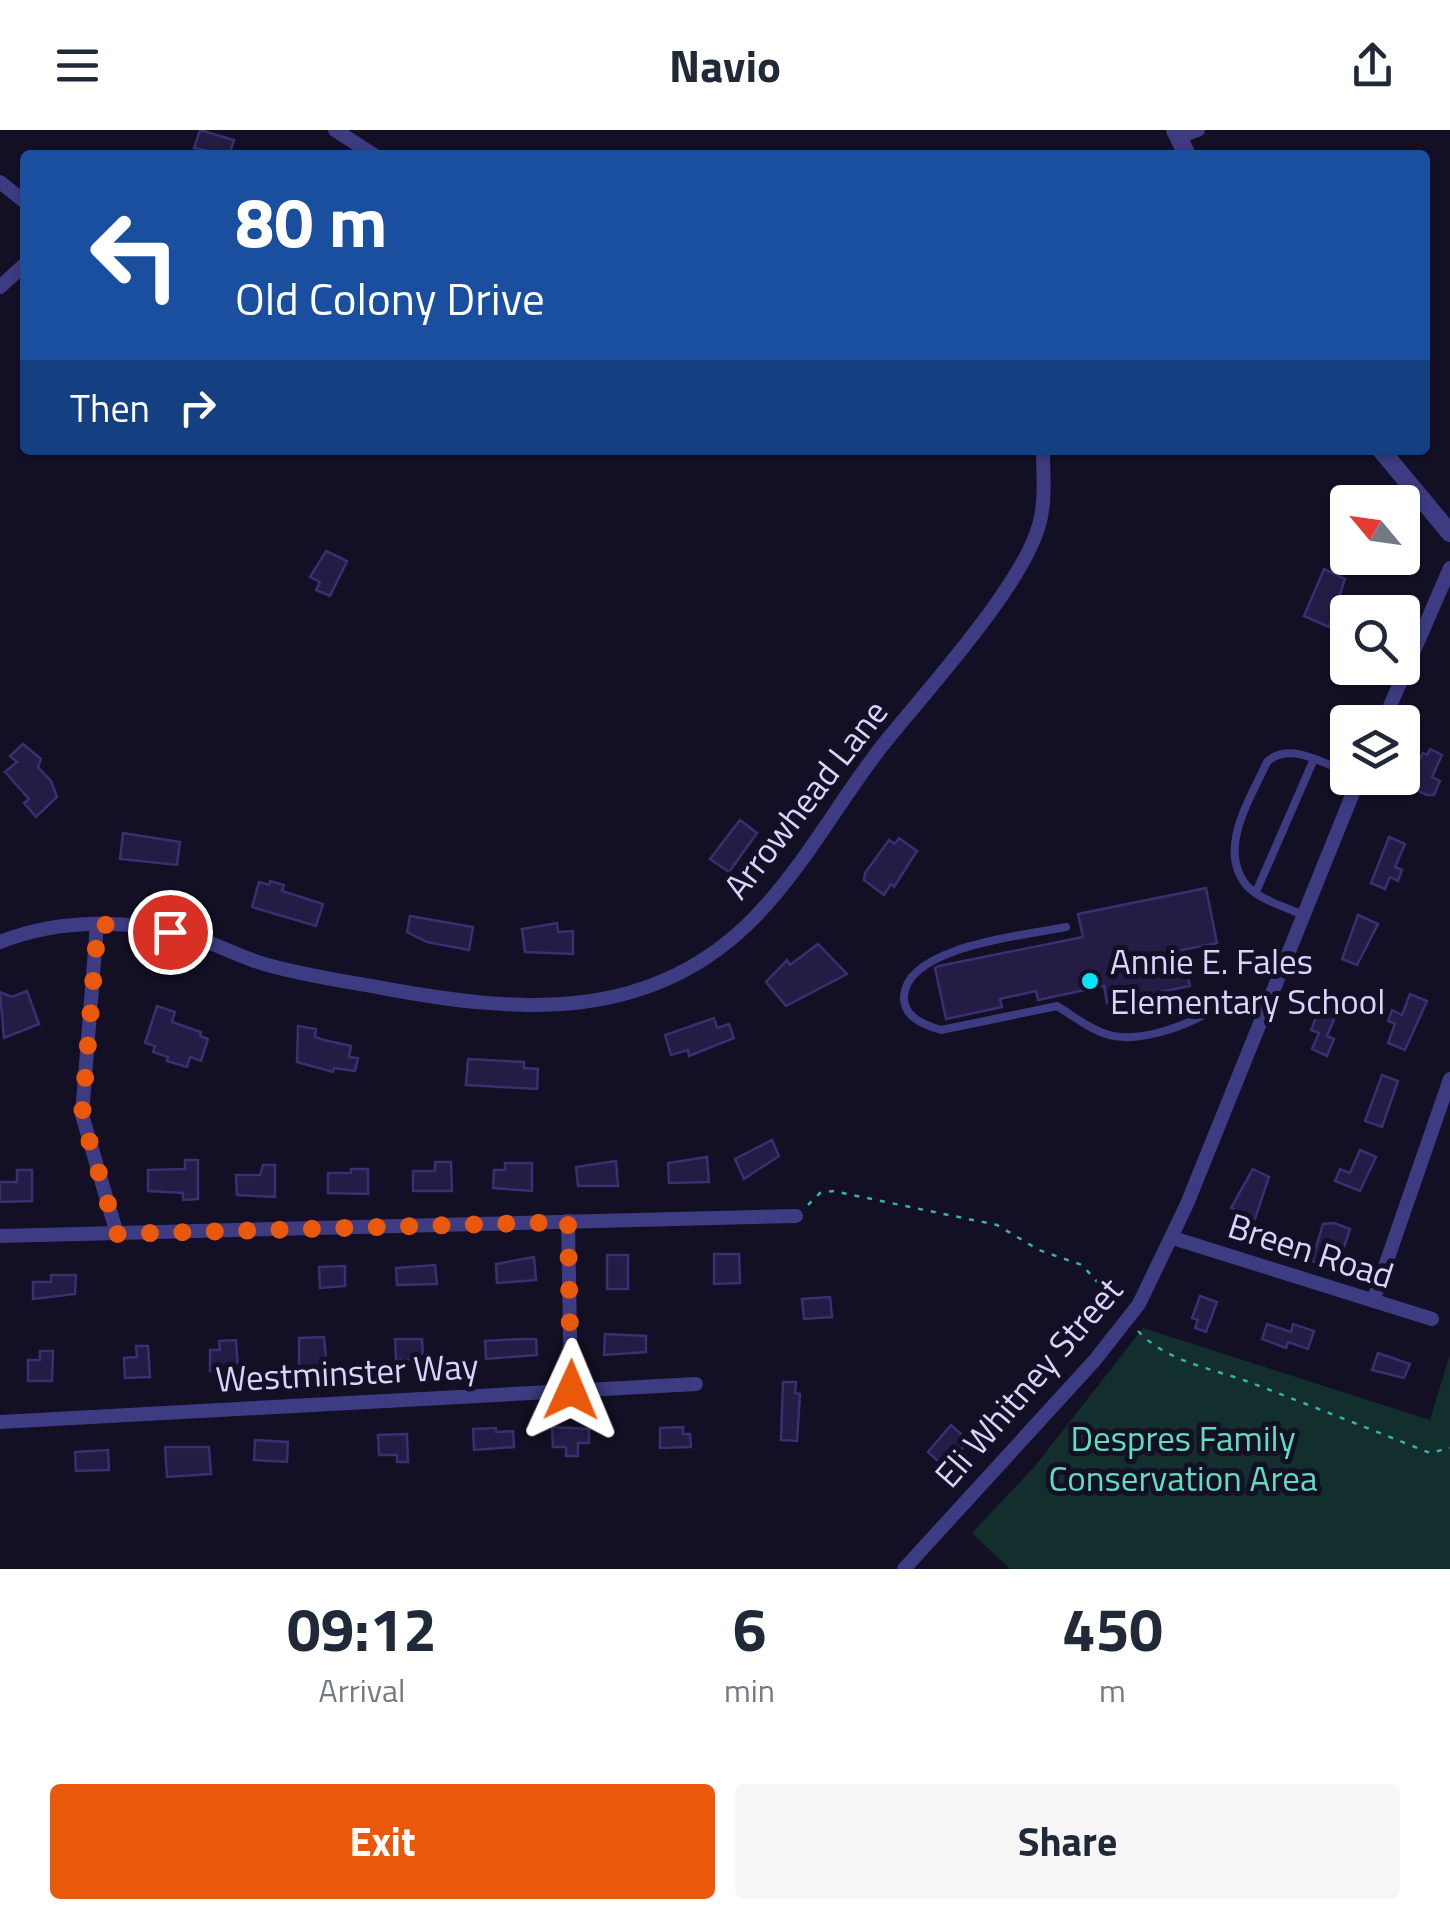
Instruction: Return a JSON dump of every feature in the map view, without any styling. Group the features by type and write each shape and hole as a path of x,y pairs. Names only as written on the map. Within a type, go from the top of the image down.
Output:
{"street":[{"path":"335,130 366,150"},
{"path":"1177,134 1198,130"},
{"path":"0,182 20,198"},
{"path":"0,287 20,269"},
{"name":"Arrowhead Lane","path":"0,942 39,930 98,924 146,927 194,937 263,964 520,1008 592,1003 624,995 690,966 734,936 780,889 854,782 960,650 1021,564 1040,522 1042,455"},
{"path":"1385,455 1450,533"},
{"path":"1390,705 1450,568"},
{"name":"Eli Whitney Street","path":"904,1569 1131,1316 1173,1238 1352,795"},
{"path":"98,924 82,1116 117,1234"},
{"path":"1373,1301 1450,1079"},
{"path":"0,1236 796,1216"},
{"path":"568,1222 571,1390"},
{"name":"Breen Road","path":"1173,1238 1432,1319"},
{"name":"Westminster Way","path":"0,1422 696,1384"}],"lane":[{"path":"1303,915 1256,892 1237,867 1234,838 1267,762 1287,751 1330,766"},
{"path":"1256,892 1314,760"},
{"path":"1066,926 945,953 924,964 907,983 903,1000 909,1013 923,1025 940,1030 1056,1006 1107,1035 1139,1035 1194,1022 1220,1005 1264,1012"}],"path":[{"path":"796,1216 820,1194 834,1190 997,1225 1039,1250 1082,1265 1131,1316 1139,1333 1157,1348 1430,1453 1450,1448"}],"green space":[{"name":"Despres Family Conservation Area","path":"1143,1328 1430,1420 1450,1354 1450,1569 1010,1569 972,1533 1035,1466"}],"building":[{"path":"200,130 234,140 231,150 194,148"},
{"path":"326,551 347,561 330,596 316,590 320,582 310,577"},
{"path":"1324,569 1345,579 1340,595 1330,595 1329,627 1304,616"},
{"path":"23,744 41,759 38,767 51,781 57,797 36,817 24,803 29,799 5,772 17,762 10,756"},
{"path":"1430,749 1442,755 1432,777 1440,781 1434,795 1420,792 1420,759 1423,753 1427,755"},
{"path":"740,820 757,833 729,872 710,859"},
{"path":"123,833 180,842 177,865 120,859"},
{"path":"1389,837 1405,844 1395,867 1402,870 1398,881 1390,877 1385,889 1371,883"},
{"path":"899,838 917,851 894,887 891,884 884,895 864,880 865,873 889,840 895,844"},
{"path":"270,881 284,885 282,891 323,904 316,926 252,907 259,882 269,885"},
{"path":"1206,888 1217,943 1182,950 1190,986 1107,1003 1104,986 1038,1000 1036,991 1000,999 1002,1007 946,1019 935,968 1083,937 1078,914"},
{"path":"1358,915 1378,924 1357,965 1342,959"},
{"path":"410,916 473,927 469,950 427,942 407,932"},
{"path":"557,923 558,932 573,931 573,954 525,952 522,929"},
{"path":"818,944 847,974 786,1006 766,982 787,960 790,965"},
{"path":"27,991 39,1024 4,1038 0,992 12,997"},
{"path":"1410,994 1427,1001 1405,1050 1388,1043 1395,1024 1388,1021 1392,1010 1402,1015"},
{"path":"157,1006 175,1012 172,1022 201,1032 200,1036 208,1039 201,1061 190,1057 187,1067 167,1061 168,1057 153,1052 155,1046 145,1043"},
{"path":"1320,1008 1336,1015 1327,1036 1334,1039 1327,1056 1312,1049 1319,1033 1311,1030"},
{"path":"714,1018 717,1028 729,1024 734,1038 689,1056 688,1050 671,1055 665,1035"},
{"path":"298,1026 316,1029 315,1037 351,1046 349,1057 358,1058 355,1071 334,1068 333,1072 297,1062"},
{"path":"468,1059 524,1062 524,1068 538,1069 537,1089 466,1085"},
{"path":"1382,1075 1398,1081 1382,1127 1365,1121"},
{"path":"772,1140 779,1156 744,1179 735,1159"},
{"path":"1360,1150 1376,1157 1360,1191 1335,1181 1340,1169 1350,1173"},
{"path":"707,1157 709,1182 669,1183 668,1163"},
{"path":"185,1160 198,1160 198,1199 183,1200 183,1193 148,1191 148,1170 185,1169"},
{"path":"616,1161 618,1186 578,1186 576,1167"},
{"path":"435,1162 451,1162 452,1191 413,1191 413,1171 435,1171"},
{"path":"505,1163 532,1163 532,1191 493,1188 494,1170 505,1170"},
{"path":"263,1165 275,1165 275,1197 237,1195 236,1175 260,1175"},
{"path":"351,1169 368,1169 368,1194 328,1193 328,1173 351,1173"},
{"path":"1253,1169 1269,1177 1255,1219 1231,1208"},
{"path":"17,1170 32,1170 32,1201 0,1202 0,1182 17,1182"},
{"path":"1323,1224 1350,1229 1342,1253 1336,1251 1329,1267 1312,1261"},
{"path":"714,1254 739,1254 740,1283 714,1284"},
{"path":"607,1255 628,1255 628,1289 607,1289"},
{"path":"534,1257 536,1280 497,1283 496,1264"},
{"path":"435,1265 437,1284 397,1285 396,1268"},
{"path":"345,1266 345,1286 320,1288 319,1267"},
{"path":"51,1275 76,1275 75,1294 33,1299 33,1282 51,1282"},
{"path":"1200,1296 1217,1302 1206,1332 1195,1328 1198,1320 1192,1318"},
{"path":"830,1297 832,1317 804,1319 802,1299"},
{"path":"1267,1324 1291,1332 1293,1324 1314,1331 1308,1349 1288,1342 1286,1348 1262,1339"},
{"path":"605,1334 646,1336 646,1352 604,1355"},
{"path":"324,1337 327,1368 299,1368 299,1338"},
{"path":"395,1339 422,1339 423,1358 396,1361"},
{"path":"536,1339 537,1355 486,1359 485,1341"},
{"path":"236,1340 238,1369 210,1371 210,1350 220,1350 219,1341"},
{"path":"136,1346 148,1346 150,1377 125,1378 124,1358 137,1357"},
{"path":"40,1351 53,1351 52,1381 28,1381 28,1360 40,1360"},
{"path":"1378,1353 1410,1364 1404,1378 1372,1370"},
{"path":"783,1382 796,1382 795,1393 800,1394 797,1441 781,1440"},
{"path":"951,1425 969,1441 957,1454 951,1449 939,1462 928,1452"},
{"path":"552,1427 589,1429 589,1443 578,1443 578,1456 566,1456 566,1447 553,1447"},
{"path":"683,1427 683,1434 690,1434 691,1447 660,1448 660,1428"},
{"path":"496,1428 496,1432 513,1431 514,1447 474,1450 473,1429"},
{"path":"407,1434 408,1462 397,1462 397,1455 379,1455 378,1435"},
{"path":"255,1440 288,1442 287,1462 254,1460"},
{"path":"165,1447 209,1447 211,1474 167,1477"},
{"path":"108,1450 109,1470 76,1471 75,1452"}],"place":[{"name":"Annie E. Fales Elementary School","path":"1090,981"}],"route":[{"path":"170,932 98,924 82,1116 117,1234 568,1222 571,1390"}]}
